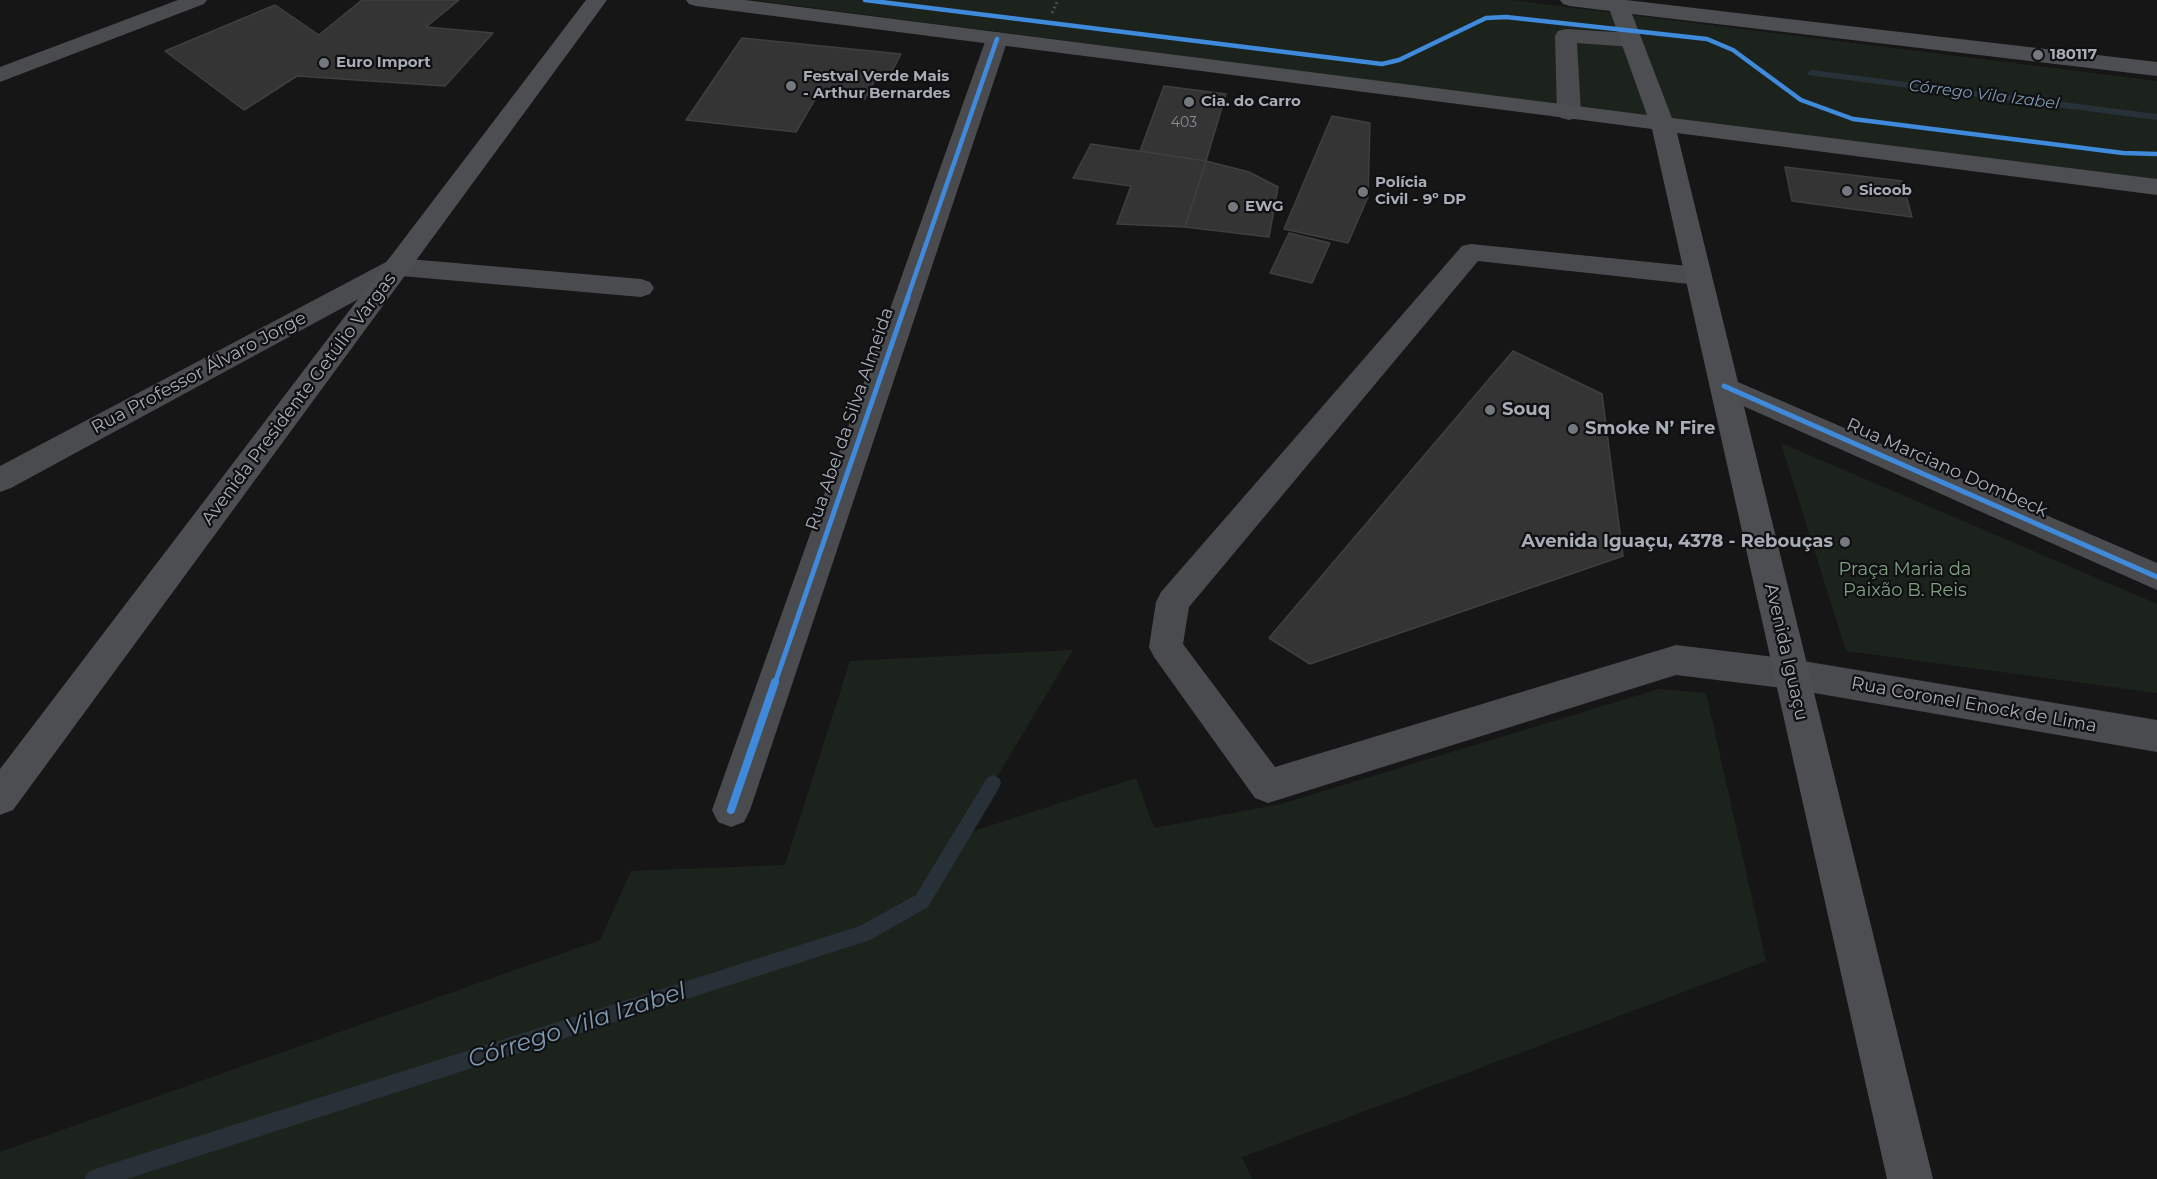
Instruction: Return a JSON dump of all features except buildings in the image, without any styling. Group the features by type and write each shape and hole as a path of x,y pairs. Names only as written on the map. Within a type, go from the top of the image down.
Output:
{"main road":[{"name":"Avenida Presidente Getúlio Vargas","path":"0,798 597,0"},
{"path":"696,0 2157,187"},
{"path":"1570,0 1616,3 2157,69"},
{"name":"Avenida Iguaçu","path":"1616,3 1663,125 1910,1179"}],"street":[{"path":"0,75 196,0"},
{"path":"1569,113 1566,36 1631,40"},
{"name":"Rua Abel da Silva Almeida","path":"731,810 997,39"},
{"name":"Rua Coronel Enock de Lima","path":"1698,276 1471,252 1173,602 1166,647 1268,786 1676,660 1791,674 2157,736"},
{"path":"397,267 641,288"},
{"name":"Rua Professor Álvaro Jorge","path":"0,480 397,267"},
{"name":"Rua Marciano Dombeck","path":"1724,386 2157,577"}],"green space":[{"path":"754,0 1511,0 2157,81 2157,183"},
{"name":"Praça Maria da Paixão B. Reis","path":"1781,443 2157,604 2157,693 1846,651"},
{"path":"1073,650 962,835 1136,778 1154,828 1281,804 1659,689 1706,693 1766,961 1242,1157 1252,1179 0,1179 0,1152 600,940 631,871 785,865 850,661"}],"waterway":[{"name":"Córrego Vila Izabel","path":"1812,73 2157,117"},
{"name":"Córrego Vila Izabel","path":"95,1179 864,934 922,901 993,783"}],"cycle path":[{"path":"865,0 1382,64 1399,60 1486,18 1506,17 1707,39 1733,50 1801,100 1853,119 2123,153 2157,154"},
{"path":"731,810 997,39"},
{"path":"1724,386 2157,577"}],"place":[{"name":"180117","path":"2038,55"},
{"name":"Euro Import","path":"324,63"},
{"name":"Festval Verde Mais - Arthur Bernardes","path":"791,86"},
{"name":"Cia. do Carro","path":"1189,102"},
{"name":"Sicoob","path":"1847,191"},
{"name":"Polícia Civil - 9º DP","path":"1363,192"},
{"name":"EWG","path":"1233,207"},
{"name":"Souq","path":"1490,410"},
{"name":"Smoke N’ Fire","path":"1573,429"},
{"name":"Avenida Iguaçu, 4378 - Rebouças","path":"1845,542"}]}
